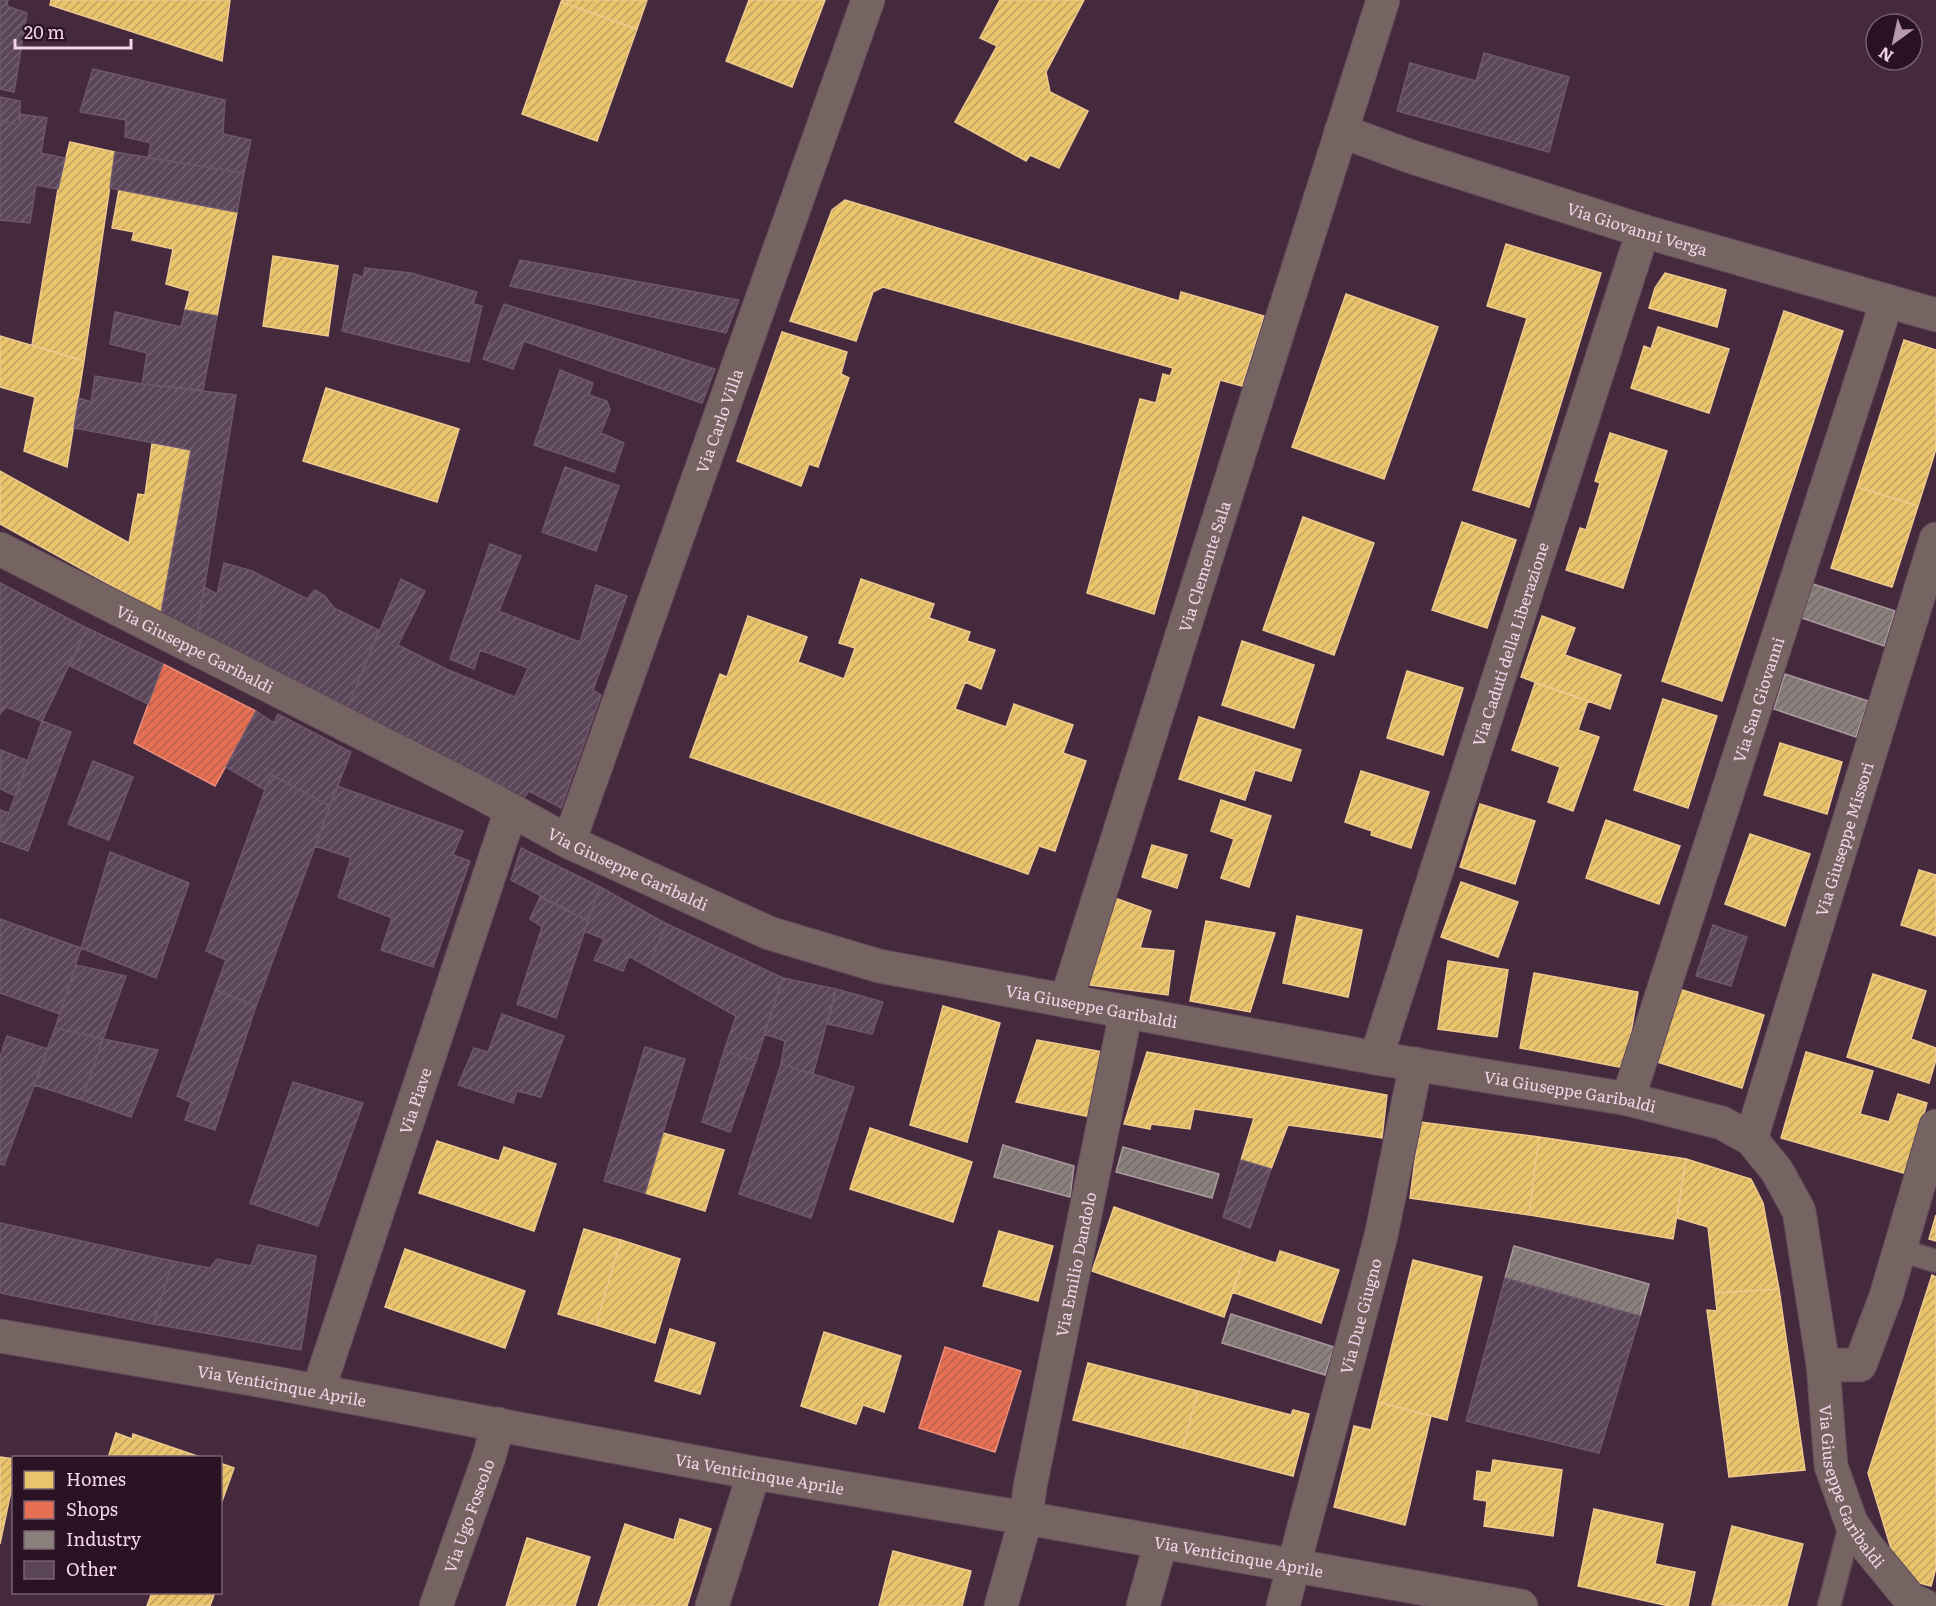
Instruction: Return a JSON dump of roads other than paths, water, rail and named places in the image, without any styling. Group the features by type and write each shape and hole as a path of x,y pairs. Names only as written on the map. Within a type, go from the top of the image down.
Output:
{"street":[{"name":"Via Carlo Villa","path":"569,842 868,0"},
{"name":"Via Clemente Sala","path":"1066,1001 1383,0"},
{"name":"Via Giovanni Verga","path":"1341,131 1409,156 1643,231 1936,315"},
{"name":"Via Caduti della Liberazione","path":"1376,1058 1643,231"},
{"name":"Via San Giovanni","path":"1628,1099 1887,301"},
{"name":"Via Giuseppe Missori","path":"1751,1139 1936,539"},
{"name":"Via Giuseppe Garibaldi","path":"0,549 512,810 569,842 769,933 879,966 1376,1058 1628,1099 1722,1123 1751,1139 1777,1172 1799,1211 1822,1365 1831,1466 1851,1521 1868,1548 1910,1599 1925,1606"},
{"name":"Via Piave","path":"318,1391 512,810"},
{"name":"Via Emilio Dandolo","path":"1001,1606 1026,1518 1032,1475 1126,1012"},
{"name":"Via Due Giugno","path":"1283,1606 1381,1236 1416,1064"},
{"path":"1822,1365 1860,1365 1886,1296 1936,1126"},
{"name":"Via Venticinque Aprile","path":"0,1336 318,1391 753,1473 1026,1518 1521,1606"},
{"name":"Via Ugo Foscolo","path":"436,1606 489,1457 498,1425"},
{"path":"712,1606 753,1473"},
{"path":"1143,1606 1161,1542"}],"lane":[{"path":"1899,1250 1936,1261"},
{"path":"1829,1606 1851,1521"}]}
